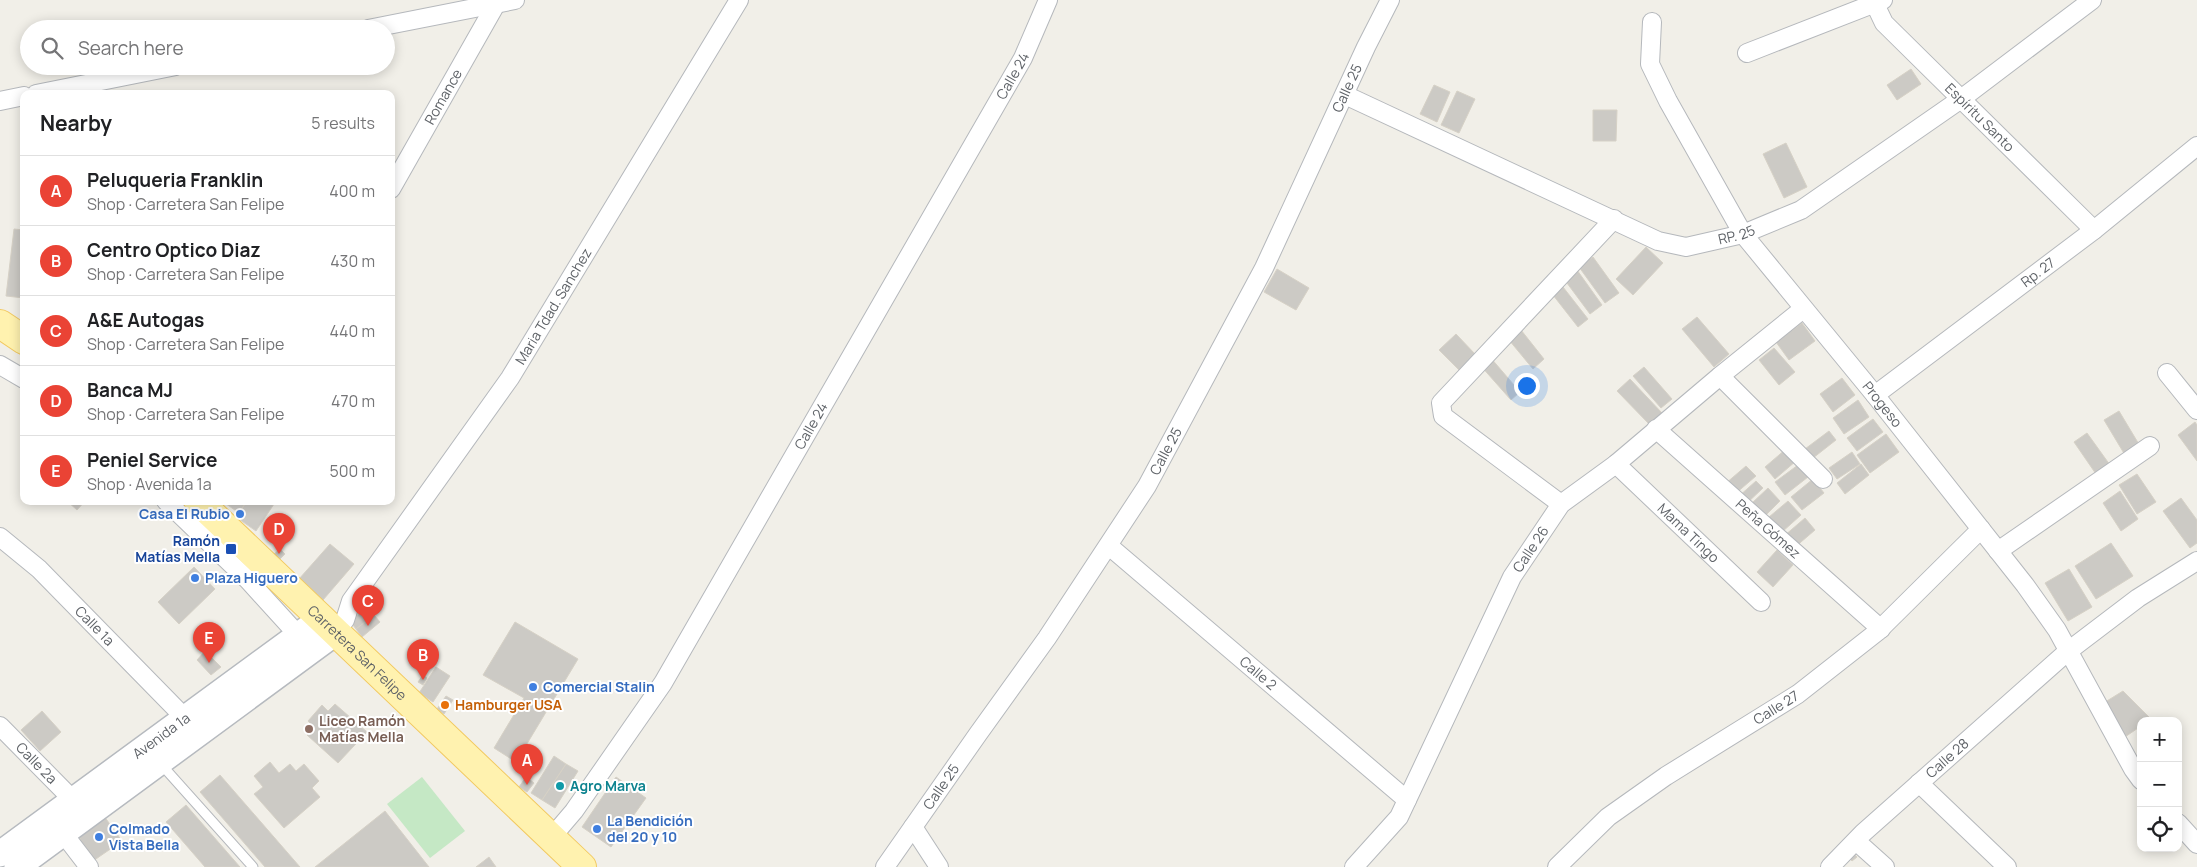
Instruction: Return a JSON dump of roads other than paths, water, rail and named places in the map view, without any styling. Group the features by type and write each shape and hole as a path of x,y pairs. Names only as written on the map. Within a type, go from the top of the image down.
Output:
{"main road":[{"path":"0,324 20,337"},
{"name":"Carretera San Felipe","path":"202,505 582,867"},
{"name":"Avenida 1a","path":"17,867 57,825 74,801 298,635 328,626"},
{"name":"Avenida 1a","path":"0,854 57,825 160,763 299,660 328,626"}],"street":[{"path":"395,24 515,0"},
{"name":"Maria Tdad. Sanchez","path":"328,626 345,620 351,601 510,378 738,0"},
{"name":"Calle 24","path":"551,838 574,811 662,683 1023,58 1048,0"},
{"name":"Calle 25","path":"885,867 1047,638 1148,486 1264,268 1390,0"},
{"name":"RP. 25","path":"1345,95 1658,241 1686,247 1743,234 1800,210 1961,99 2092,0"},
{"path":"1747,54 1877,1"},
{"name":"Espíritu Santo","path":"1877,1 1884,24 2094,230"},
{"name":"Romance","path":"395,182 496,4"},
{"name":"Progeso","path":"1652,22 1650,64 1668,101 1743,234 1875,395 1981,529 2057,630 2067,652 2137,774"},
{"path":"56,90 131,75"},
{"path":"0,101 20,97"},
{"name":"Rp. 27","path":"1875,395 2094,230 2197,146"},
{"path":"1561,504 1443,416 1442,403 1614,219"},
{"name":"Calle 26","path":"1354,867 1398,817 1512,577 1561,504 1616,464 1803,309"},
{"path":"0,365 20,377"},
{"path":"2167,372 2197,410"},
{"path":"1720,376 1823,479"},
{"name":"Peña Gómez","path":"1656,430 1881,629"},
{"path":"1998,551 2150,446"},
{"name":"Mama Tingo","path":"1616,464 1761,602"},
{"path":"170,505 248,580 298,635 299,660"},
{"name":"Calle 27","path":"1557,867 1608,817 1666,776 1798,694 1881,629 1981,529"},
{"name":"Calle 1a","path":"0,536 39,569 185,718"},
{"name":"Calle 2","path":"1109,546 1407,800"},
{"name":"Calle 28","path":"1830,867 1856,841 2067,652 2138,598 2197,561"},
{"name":"Calle 2a","path":"0,726 74,801"},
{"path":"1919,784 2007,867"},
{"path":"57,825 89,867"},
{"path":"913,827 939,867"},
{"path":"2182,827 2197,844"},
{"path":"1856,841 1885,867"}],"lane":[{"path":"160,763 253,867"}],"place":[{"name":"Casa El Rubio","path":"240,514"},
{"name":"Ramón Matías Mella","path":"231,549"},
{"name":"Banca MJ","path":"279,554"},
{"name":"Plaza Higuero","path":"195,578"},
{"name":"A&E Autogas","path":"368,626"},
{"name":"Peniel Service","path":"209,663"},
{"name":"Centro Optico Diaz","path":"423,680"},
{"name":"Comercial Stalin","path":"533,687"},
{"name":"Hamburger USA","path":"445,705"},
{"name":"Liceo Ramón Matías Mella","path":"309,729"},
{"name":"Peluqueria Franklin","path":"527,785"},
{"name":"Agro Marva","path":"560,786"},
{"name":"La Bendición del 20 y 10","path":"597,829"},
{"name":"Colmado Vista Bella","path":"99,837"}]}
